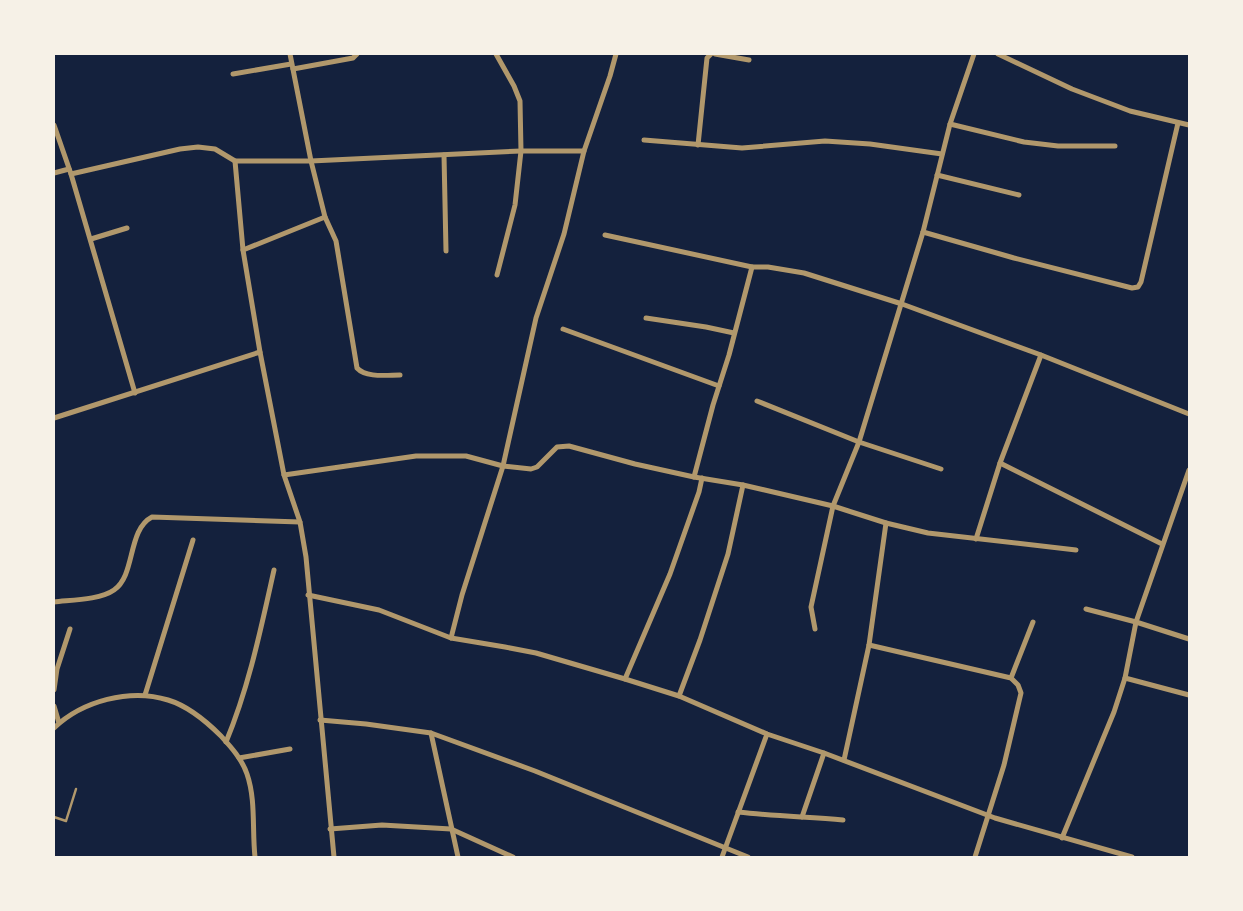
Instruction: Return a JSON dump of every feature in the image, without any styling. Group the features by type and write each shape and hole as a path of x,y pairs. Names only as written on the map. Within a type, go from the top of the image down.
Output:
{"street":[{"path":"290,54 311,161 325,217 336,241 357,368 361,372 368,374 400,375"},
{"path":"233,74 353,58 358,54"},
{"path":"496,54 520,101 521,151 515,205 497,275"},
{"path":"451,638 462,595 504,466 536,318 564,234 584,150 616,54"},
{"path":"698,145 707,58 713,54 749,60"},
{"path":"815,629 811,607 833,506 860,442 923,232 950,124 974,54"},
{"path":"998,54 1072,89 1130,111 1189,126"},
{"path":"923,232 1132,288 1138,287 1178,123"},
{"path":"950,124 1024,142 1058,146 1115,146"},
{"path":"54,126 91,239 135,393"},
{"path":"644,140 742,148 825,141 870,144 942,154"},
{"path":"54,173 70,172 190,148 215,149 235,161 311,161 521,151 584,150"},
{"path":"444,155 446,251"},
{"path":"235,161 243,250 260,352 284,475 300,522 306,556 308,595 334,857"},
{"path":"937,174 1019,195"},
{"path":"243,250 325,217"},
{"path":"91,239 127,228"},
{"path":"605,235 752,267 768,267 804,273 902,304 1040,355 1189,414"},
{"path":"694,477 752,267"},
{"path":"646,318 734,333"},
{"path":"563,329 719,386"},
{"path":"54,418 260,352"},
{"path":"976,539 1000,463 1040,355"},
{"path":"756,401 860,442 940,469"},
{"path":"284,475 416,456 466,456 504,466 531,469 537,467 556,447 569,446 635,464 743,485 833,506 886,523 928,533 1076,550"},
{"path":"1000,463 1162,544"},
{"path":"1062,838 1114,712 1125,678 1136,622 1189,470"},
{"path":"625,679 670,574 700,492 702,478"},
{"path":"679,696 700,640 728,554 743,485"},
{"path":"54,602 95,597 114,590 125,574 139,529 144,520 152,517 300,522"},
{"path":"844,760 869,645 886,523"},
{"path":"145,695 193,540"},
{"path":"226,742 246,687 274,570"},
{"path":"308,595 379,610 451,638 505,646 679,696 767,734 844,760 988,815 1132,857"},
{"path":"1086,609 1136,622 1189,639"},
{"path":"1011,678 1033,622"},
{"path":"54,690 57,669 70,629"},
{"path":"869,645 1011,678 1018,685 1021,693 1004,765 975,857"},
{"path":"1125,678 1189,695"},
{"path":"54,728 80,709 101,701 145,695 167,700 185,707 202,718 226,742 239,758 247,773 254,819 255,857"},
{"path":"54,706 59,723"},
{"path":"320,720 431,733 535,772 748,857"},
{"path":"431,733 458,857"},
{"path":"722,857 767,734"},
{"path":"239,758 290,749"},
{"path":"802,816 824,753"},
{"path":"738,812 843,820"},
{"path":"330,829 382,825 451,829 513,857"}],"lane":[{"path":"54,817 66,821 76,789"}]}
